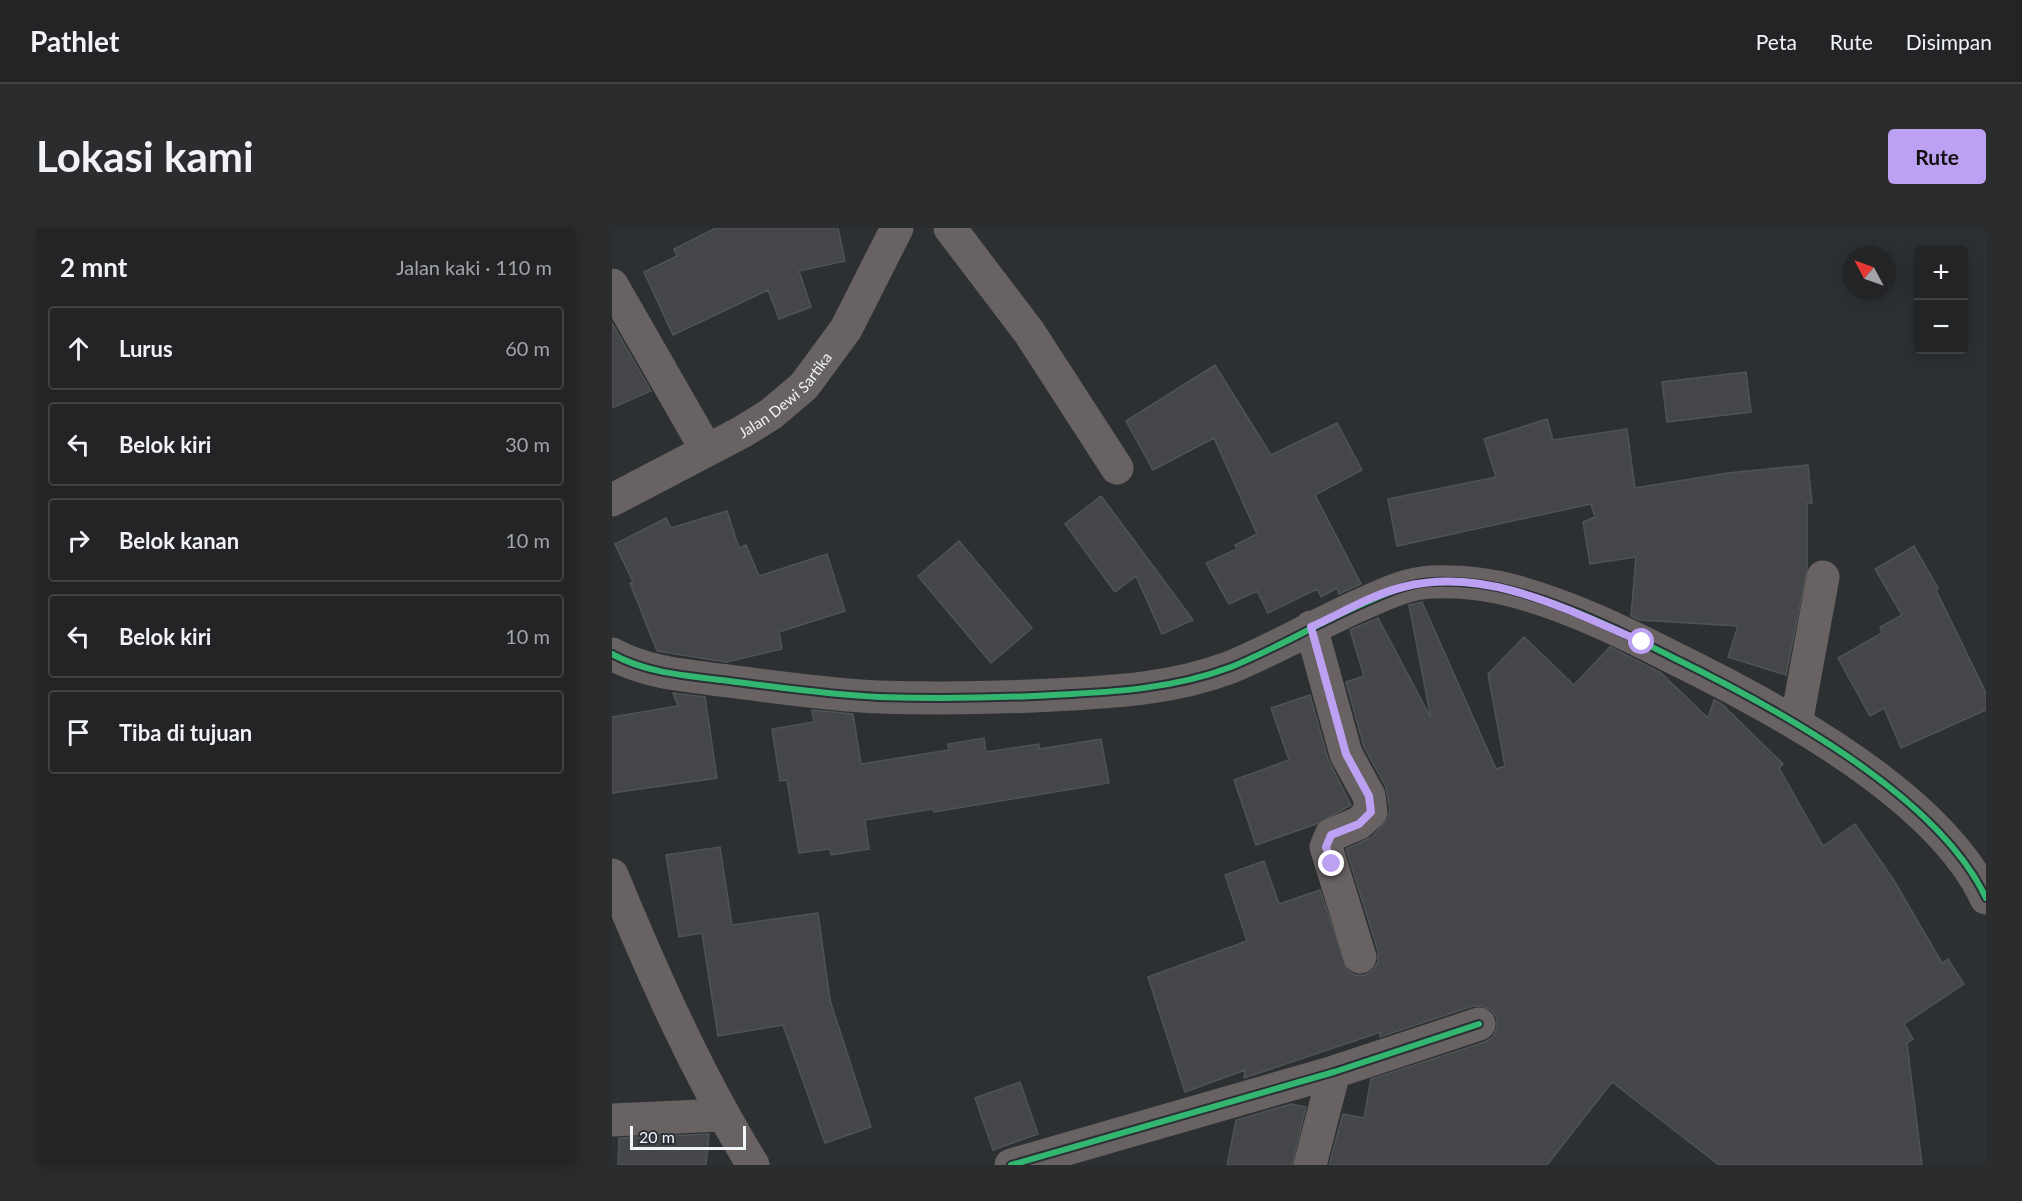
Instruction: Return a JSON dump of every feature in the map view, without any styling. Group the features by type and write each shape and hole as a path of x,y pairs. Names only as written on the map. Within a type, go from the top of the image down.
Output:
{"street":[{"name":"Jalan Dewi Sartika","path":"612,500 771,414 804,386 846,329 897,228"},
{"path":"950,228 1029,332 1117,468"},
{"path":"612,285 706,450"},
{"path":"1796,724 1823,577"},
{"path":"612,654 653,671 827,693 879,697 1025,697 1130,692 1172,684 1230,667 1311,627 1401,588 1429,582 1471,583 1511,590 1554,603 1642,642 1759,699 1896,792 1930,822 1978,880 1986,898"},
{"path":"1311,627 1346,754 1369,796 1371,812 1359,824 1331,835 1326,847 1360,957"},
{"path":"612,875 643,951 722,1115 753,1165"},
{"path":"1011,1165 1334,1072 1479,1024"},
{"path":"1310,1165 1334,1072"},
{"path":"612,1120 722,1115"}],"building":[{"path":"716,228 838,228 845,261 799,271 811,307 779,319 768,290 673,335 644,272 677,256 674,249"},
{"path":"612,323 651,391 612,408"},
{"path":"1215,365 1271,455 1337,423 1362,470 1315,495 1361,584 1339,594 1337,588 1321,597 1317,589 1268,613 1257,591 1229,604 1206,563 1237,549 1235,545 1257,534 1214,438 1153,470 1126,421"},
{"path":"1746,372 1751,412 1667,422 1662,382"},
{"path":"1547,419 1553,440 1627,429 1635,488 1728,473 1808,465 1812,503 1807,503 1807,569 1786,675 1728,657 1738,626 1639,620 1631,616 1636,557 1590,564 1583,522 1595,517 1591,504 1397,546 1388,499 1496,477 1484,439"},
{"path":"1101,496 1193,620 1162,634 1136,576 1115,592 1065,524"},
{"path":"727,511 739,548 746,545 759,576 827,554 845,611 779,632 782,649 726,662 657,651 630,583 633,582 615,544 666,518 671,528"},
{"path":"959,541 1032,628 991,663 918,576"},
{"path":"1914,546 1938,588 1936,590 1986,693 1986,710 1901,748 1884,708 1870,716 1838,658 1882,633 1880,627 1902,615 1875,569"},
{"path":"1422,602 1496,769 1505,766 1488,674 1524,637 1574,685 1610,647 1660,672 1708,718 1714,700 1722,704 1783,764 1779,768 1823,846 1855,824 1893,879 1942,963 1948,959 1964,984 1904,1024 1913,1039 1907,1043 1922,1165 1719,1165 1612,1082 1547,1165 1329,1165 1343,1114 1364,1118 1371,1079 1485,1042 1493,1037 1497,1027 1497,1018 1491,1010 1482,1006 1473,1006 1380,1037 1381,1032 1244,1078 1245,1070 1185,1092 1148,977 1247,941 1225,875 1264,861 1279,904 1320,890 1347,970 1355,975 1365,975 1373,970 1378,962 1378,951 1346,849 1372,837 1388,819 1390,810 1386,787 1364,747 1346,682 1364,676 1350,630 1378,618 1431,718 1409,605"},
{"path":"673,693 705,697 717,778 612,793 612,717 678,706"},
{"path":"1310,695 1328,759 1351,805 1319,823 1256,845 1234,780 1289,760 1271,708"},
{"path":"812,710 853,714 861,764 949,750 948,744 984,738 986,752 1039,744 1039,749 1101,739 1109,783 934,812 933,809 865,820 869,849 831,855 830,849 799,853 787,780 780,781 772,729 814,722"},
{"path":"720,847 732,925 818,913 830,1000 871,1127 825,1143 783,1025 718,1036 702,933 679,937 666,855"},
{"path":"1020,1082 1038,1134 993,1150 975,1098"},
{"path":"1291,1104 1306,1107 1292,1165 1227,1165 1236,1120"},
{"path":"709,1134 706,1165 618,1165 619,1138"}],"cycle path":[{"path":"612,654 627,661 672,674 843,695 966,698 1098,692 1165,685 1231,667 1360,605 1413,585 1453,582 1494,586 1555,604 1616,629 1714,678 1804,728 1893,790 1931,824 1963,860 1986,898"},
{"path":"1011,1165 1334,1072 1479,1024"}],"route":[{"path":"1332,864 1326,847 1331,835 1359,824 1371,812 1369,796 1346,754 1311,627 1401,588 1429,582 1471,583 1511,590 1554,603 1642,642"}]}
